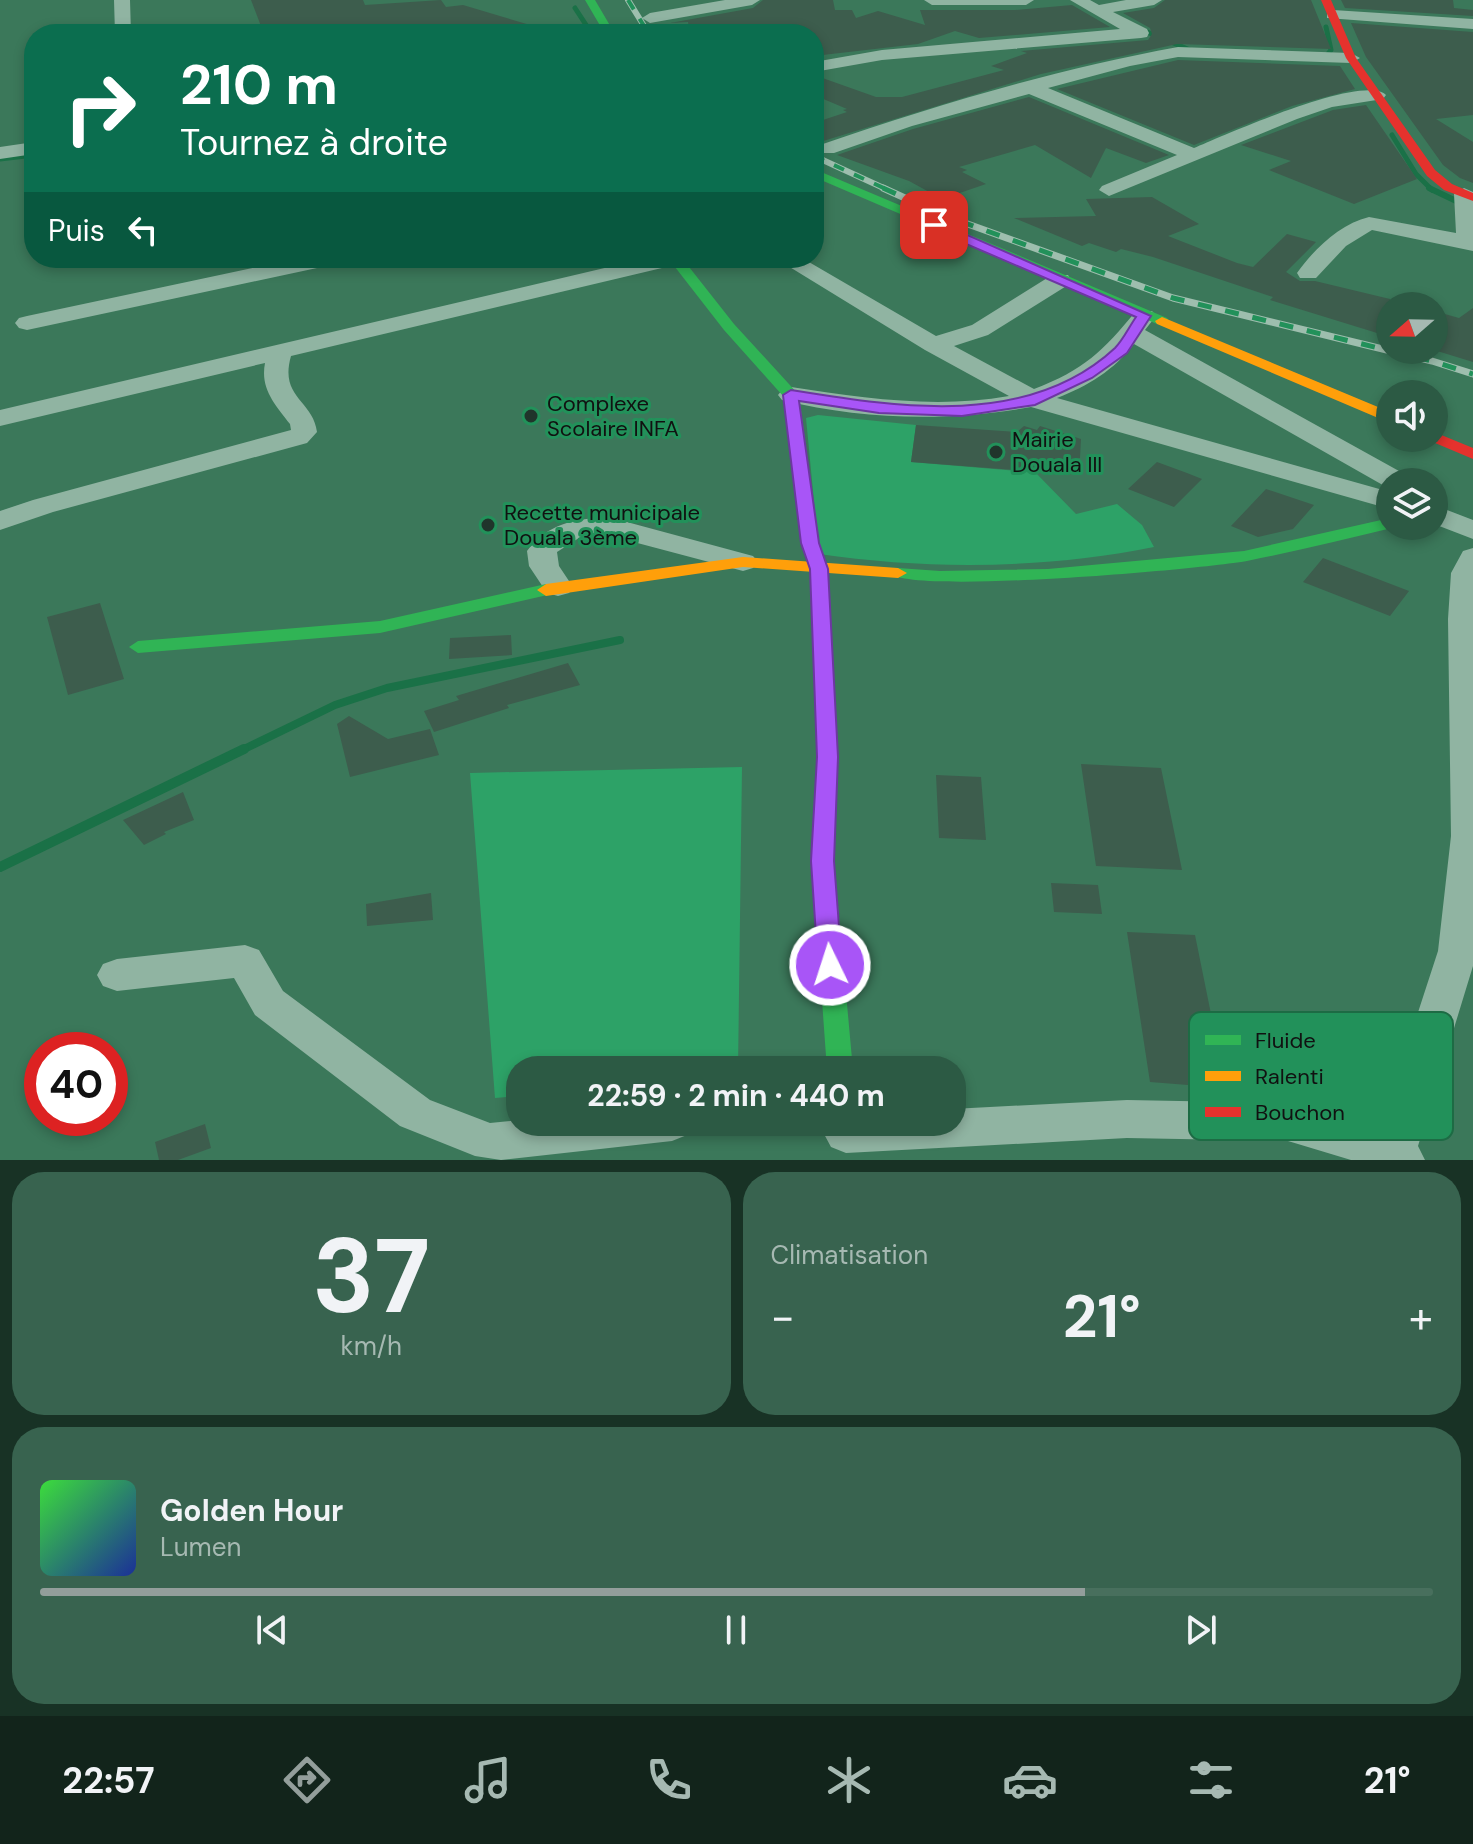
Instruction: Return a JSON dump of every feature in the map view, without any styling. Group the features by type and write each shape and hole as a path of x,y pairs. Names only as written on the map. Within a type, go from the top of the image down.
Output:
{"street":[{"path":"122,0 123,24"},
{"path":"590,0 604,24"},
{"path":"650,18 683,6 752,0"},
{"path":"932,0 1026,0"},
{"path":"1078,0 1178,52"},
{"path":"1096,10 1154,0"},
{"path":"1329,8 1473,24"},
{"path":"1329,8 1351,58 1431,173 1448,187 1469,196 1465,229 1472,243"},
{"path":"824,65 882,55 1138,32"},
{"path":"827,149 905,122 1128,61 1178,52 1351,58"},
{"path":"1031,88 1193,154"},
{"path":"1109,190 1329,102 1377,95"},
{"path":"0,153 24,149"},
{"path":"824,177 1060,280 1139,324 1376,469"},
{"path":"1308,273 1338,241 1362,224 1378,224 1472,243"},
{"path":"27,323 284,268"},
{"path":"0,418 633,268"},
{"path":"683,268 729,327 791,395 810,543 819,569 828,757 823,861 839,1056"},
{"path":"803,268 1035,400 1376,497"},
{"path":"934,345 980,330 1060,280"},
{"path":"791,395 879,409 962,411 1035,400 1086,375 1122,350 1139,324"},
{"path":"1139,324 1376,413"},
{"path":"0,521 58,502 298,437 304,432 303,423 273,382 273,371 280,352"},
{"path":"1448,443 1473,454"},
{"path":"558,587 544,566 542,551 551,539 590,526 612,527 743,562 940,576 1048,574 1244,556 1376,526"},
{"path":"1440,1012 1458,951 1469,836 1463,619 1466,573 1473,557"},
{"path":"138,647 380,627 558,587 743,562"},
{"path":"117,975 245,961 269,1003 415,1113 490,1142 545,1136"},
{"path":"843,1139 1127,1119 1189,1120"},
{"path":"1349,1140 1398,1159"}],"green space":[{"path":"818,415 916,425 911,462 1019,471 1019,465 1033,470 1076,514 1117,504 1142,525 1154,547 1071,560 986,565 902,563 819,554 806,418"},
{"path":"742,767 738,1056 506,1056 506,1097 495,1098 470,773"}],"building":[{"path":"251,0 363,0 365,5 441,0 446,7 463,5 527,24 260,24"},
{"path":"763,0 833,0 835,10 852,10 856,18 878,11 925,25 920,10 1015,10 1072,5 1110,27 979,38 955,31 918,44 824,55 824,24 670,23 753,8"},
{"path":"1165,0 1311,0 1331,49 1177,44 1041,74 824,141 824,120 847,112 843,110 847,109 824,99 824,79 876,97 902,97 1004,70 991,66 1027,53 1021,51 1148,40 1152,34 1150,28 1123,13 1154,8"},
{"path":"1341,0 1453,0 1454,8 1473,10 1473,16 1345,8"},
{"path":"1351,23 1473,32 1473,115 1436,119 1473,142 1473,183 1460,178 1443,165 1366,57"},
{"path":"1178,60 1340,66 1355,89 1292,106 1194,145 1057,89"},
{"path":"1029,97 1169,155 1146,163 1106,148 1091,178 1035,145 959,167 967,170 962,172 986,184 942,199 909,181 837,155 913,129"},
{"path":"1366,105 1417,179 1354,204 1269,170 1291,161 1241,145 1333,110"},
{"path":"1152,197 1199,224 1168,236 1253,267 1287,234 1316,242 1286,272 1300,281 1315,281 1376,296 1376,333 1270,300 1273,297 1153,257 1121,249 1116,252 1089,243 1082,246 1014,218 1096,216 1086,199"},
{"path":"1473,308 1473,362 1448,354 1448,315 1459,318"},
{"name":"Mairie Douala lll","path":"916,425 1017,432 1024,426 1037,430 1040,426 1081,439 1080,458 1026,471 911,462"},
{"path":"1157,462 1202,479 1174,507 1128,489"},
{"path":"1266,489 1314,505 1293,529 1258,537 1231,526"},
{"path":"1323,558 1409,591 1390,616 1303,582"},
{"path":"100,603 124,679 68,695 47,617"},
{"path":"511,635 512,655 449,659 450,638"},
{"path":"568,663 580,685 507,705 509,708 434,732 424,711 459,700 456,696"},
{"path":"349,716 388,739 430,729 439,755 350,777 337,724"},
{"path":"1081,764 1161,768 1182,870 1096,866"},
{"path":"936,775 981,777 986,840 939,838"},
{"path":"183,792 194,820 164,832 166,834 144,845 123,820"},
{"path":"1051,883 1098,885 1102,914 1054,912"},
{"path":"431,893 433,920 367,926 366,904"},
{"path":"1127,932 1195,935 1211,1012 1189,1012 1189,1085 1150,1082"},
{"path":"205,1124 211,1148 178,1160 159,1160 155,1142"}],"waterway":[{"path":"575,8 585,24"},
{"path":"1326,27 1331,50 1327,55"},
{"path":"1140,29 1190,50"},
{"path":"1392,135 1416,174 1431,189"},
{"path":"0,159 24,156"},
{"path":"1431,189 1473,209"},
{"path":"240,751 335,705 387,688 620,640"},
{"path":"0,867 244,749"}],"railway":[{"path":"628,0 643,24"},
{"path":"824,161 888,190"},
{"path":"883,188 940,214 1173,298 1432,361 1473,374"}],"traffic: fast":[{"path":"590,0 604,24"},
{"path":"824,177 1162,321"},
{"path":"683,268 729,327 791,395 810,543 819,569 828,757 823,861 839,1056"},
{"path":"898,573 940,576 1048,574 1244,556 1376,526"},
{"path":"138,647 380,627 546,590"}],"traffic: slow":[{"path":"1162,321 1376,412"},
{"path":"546,590 743,562 898,573"}],"traffic: jam":[{"path":"1326,0 1351,58 1431,173 1448,187 1473,197"},
{"path":"1448,443 1473,454"}],"place":[{"name":"Complexe Scolaire INFA","path":"531,416"},
{"name":"Mairie Douala lll","path":"996,452"},
{"name":"Recette municipale Douala 3ème","path":"488,525"}],"route":[{"path":"830,965 823,861 828,757 819,569 810,543 791,395 879,409 962,411 1035,400 1086,375 1122,350 1144,316 934,225"}]}
